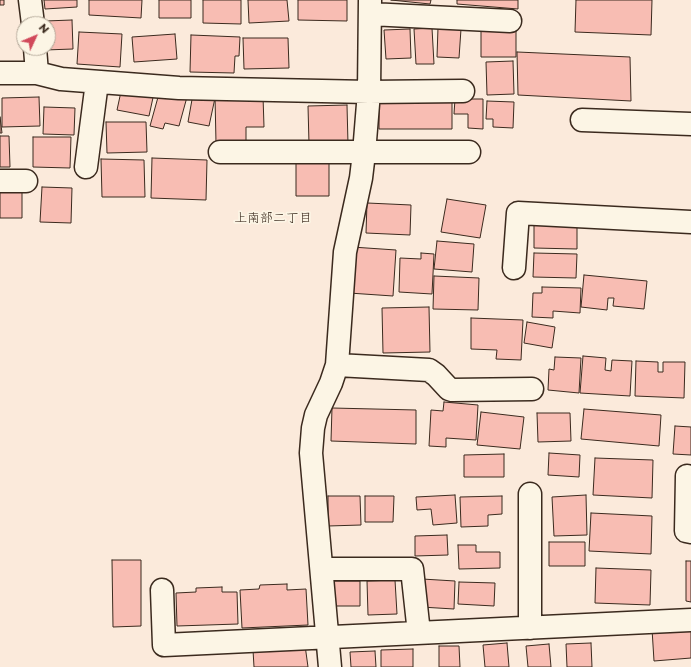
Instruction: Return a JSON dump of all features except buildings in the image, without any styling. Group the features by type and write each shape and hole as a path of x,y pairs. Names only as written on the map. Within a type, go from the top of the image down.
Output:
{"street":[{"path":"30,0 32,16"},
{"path":"330,667 312,453 313,428 316,415 331,383 337,364 345,252 361,178 364,153 369,92 370,7 510,21"},
{"path":"36,56 37,73"},
{"path":"0,73 37,73 61,79 179,88 369,92 463,91"},
{"path":"86,167 97,82"},
{"path":"582,120 691,124"},
{"path":"220,152 469,152"},
{"path":"0,181 26,182"},
{"path":"514,268 518,213 691,222"},
{"path":"337,364 429,370 436,375 446,387 452,390 532,390"},
{"path":"687,476 686,531 691,532"},
{"path":"530,494 530,628"},
{"path":"322,569 412,569 418,633"},
{"path":"162,590 164,645 691,620"}],"district":[{"name":"上南部二丁目","path":"273,218"}]}
